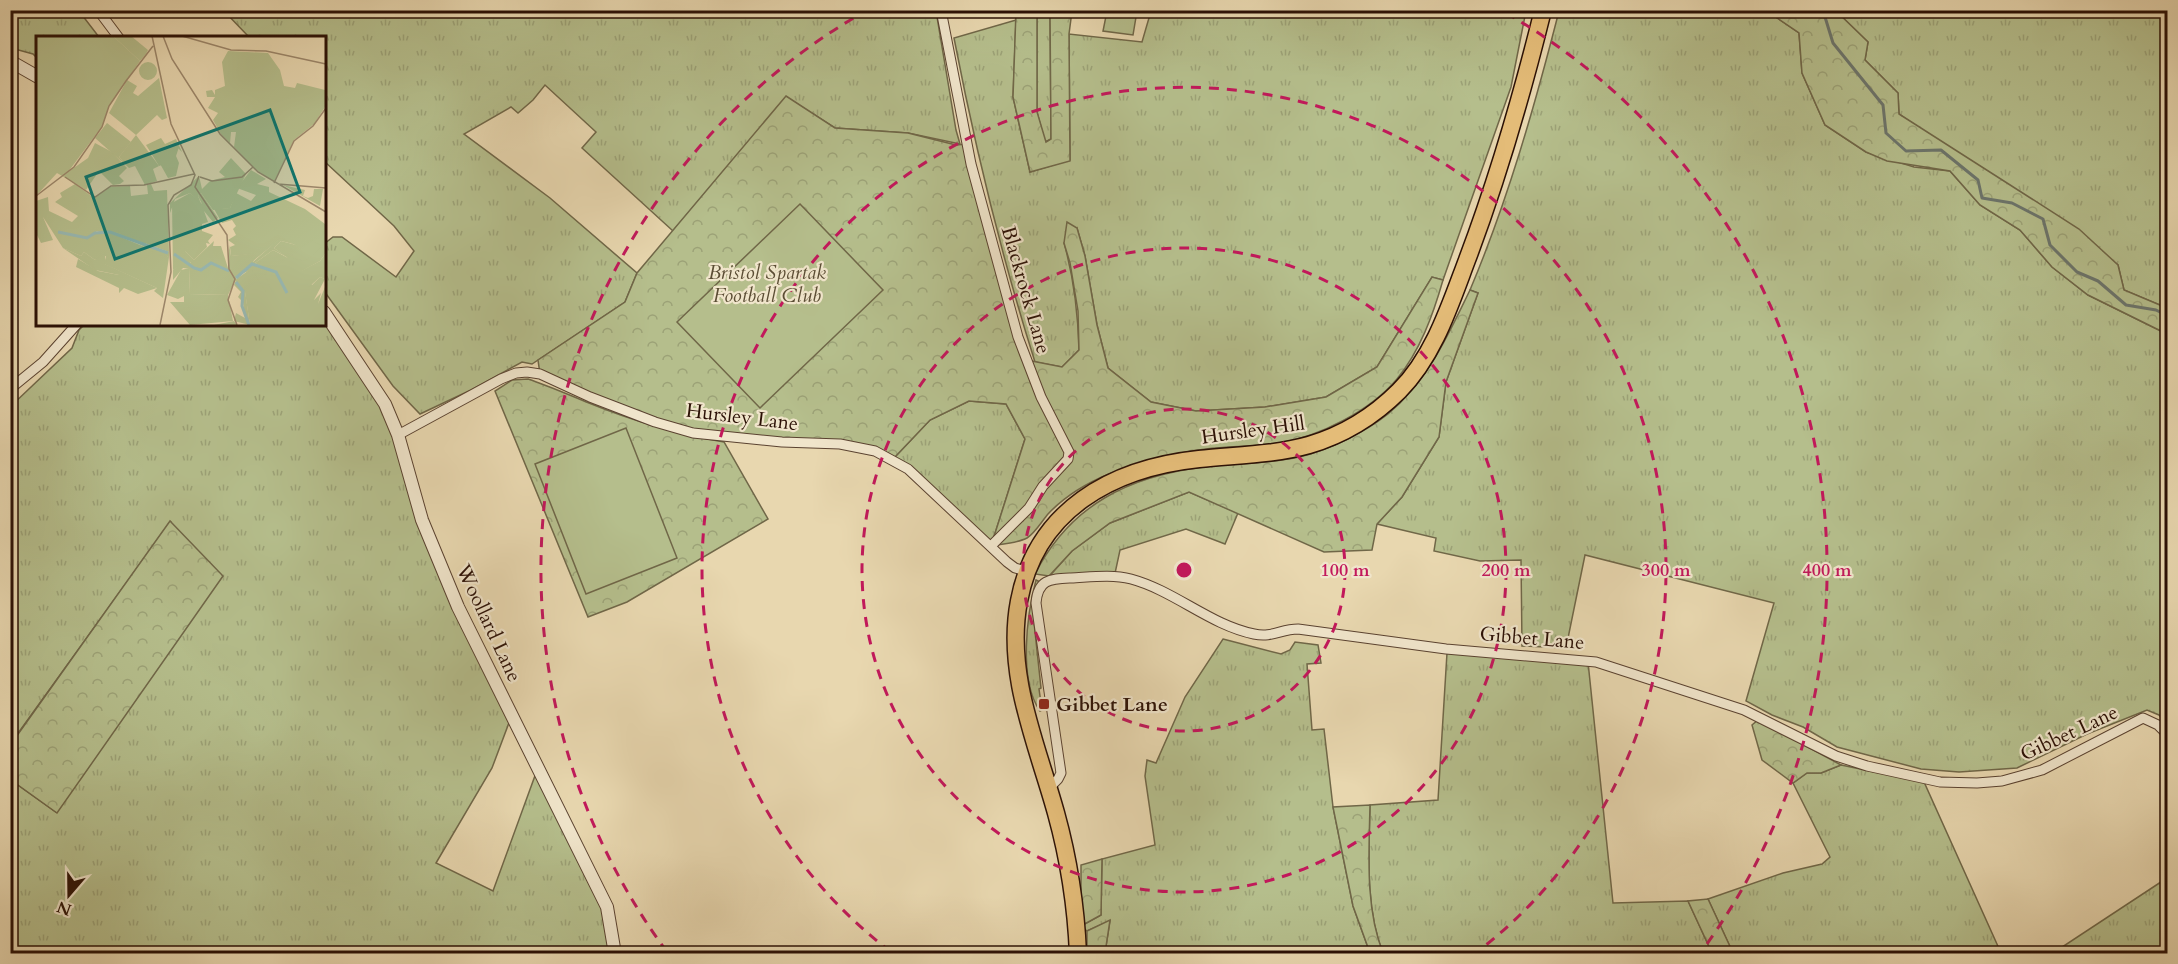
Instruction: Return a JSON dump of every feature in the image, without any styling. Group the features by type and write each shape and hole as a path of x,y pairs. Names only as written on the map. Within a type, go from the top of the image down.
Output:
{"highway":[{"name":"Hursley Hill","path":"1078,954 1070,866 1024,709 1017,665 1017,614 1026,571 1040,542 1056,522 1077,502 1106,484 1139,471 1177,462 1264,453 1310,444 1366,419 1399,391 1419,368 1436,338 1469,255 1511,131 1543,10"}],"street":[{"path":"98,10 118,36"},
{"name":"Blackrock Lane","path":"941,10 971,164 1018,337 1041,397 1069,452 1068,459 1043,486 1029,508 991,546"},
{"path":"10,61 36,76"},
{"name":"Woollard Lane","path":"326,315 385,404 398,435 422,520 458,607 607,907 615,954"},
{"path":"10,389 43,362 75,326"},
{"name":"Hursley Lane","path":"398,435 501,379 516,373 540,374 634,414 693,433 783,442 840,444 874,451 908,469 1007,562 1026,571"},
{"name":"Gibbet Lane","path":"1049,788 1058,779 1060,772 1036,603 1037,593 1041,586 1046,581 1059,578 1131,579 1183,602 1212,618 1253,634 1275,635 1288,629 1298,629 1424,646 1596,662 1744,710 1836,756 1866,766 1940,782 2002,781 2042,770 2143,718 2158,725 2168,735"}],"green space":[{"path":"11,10 79,11 98,36 36,36 36,57 33,54 11,48"},
{"path":"224,11 936,11 960,144 908,133 835,128 786,97 673,231 582,148 596,132 545,85 518,113 511,107 464,134 550,198 637,273 625,302 532,364 522,362 420,414 393,386 326,294 326,242 333,237 342,237 396,277 414,251 394,226 326,163 326,36 248,36"},
{"path":"1016,11 1037,11 1037,112 1046,142 1051,139 1050,11 1072,11 1069,34 1070,161 1030,172 1013,97"},
{"path":"1037,11 1050,11 1051,139 1045,142 1037,112"},
{"path":"1107,11 1137,11 1133,35 1103,31"},
{"path":"1151,11 1526,11 1511,87 1443,280 1432,277 1377,367 1326,397 1265,407 1196,411 1151,402 1108,368 1077,228 1064,243 1075,296 1079,350 1062,367 1035,362 990,201 954,38 1016,20 1013,97 1030,172 1070,160 1069,34 1142,42"},
{"path":"1559,11 1767,11 1799,33 1802,73 1825,125 1866,152 1914,167 1950,171 1980,205 2020,230 2052,267 2088,295 2167,334 2167,724 2159,715 2147,710 2087,734 2017,768 1959,772 1921,769 1837,747 1803,727 1772,715 1746,701 1774,603 1585,555 1566,648 1522,646 1521,560 1480,561 1434,551 1436,538 1377,524 1402,497 1439,437 1446,382 1478,293 1470,290 1497,222 1520,152"},
{"path":"1767,11 1836,11 1868,42 1865,60 1898,93 1899,114 2079,229 2118,265 2124,290 2167,308 2167,334 2088,295 2052,267 2020,230 1980,205 1950,171 1887,161 1866,152 1825,125 1802,73 1799,33"},
{"path":"1836,11 2167,11 2167,308 2124,290 2118,265 1899,114 1898,93 1865,60 1868,42"},
{"name":"Bristol Spartak Football Club","path":"786,96 835,128 908,133 956,145 967,144 1027,360 1062,367 1079,350 1078,311 1070,263 1064,243 1067,222 1077,228 1108,368 1151,402 1196,411 1265,407 1326,397 1377,367 1432,277 1443,280 1425,332 1405,368 1386,391 1343,421 1294,440 1181,453 1109,474 1084,486 1061,502 1027,538 991,546 1025,439 1006,404 969,401 930,420 893,459 875,451 693,433 540,374 538,360 625,302 637,273"},
{"name":"Bristol Spartak Football Club","path":"800,204 883,290 760,408 677,322"},
{"path":"1470,290 1478,293 1446,382 1439,437 1402,497 1377,524 1372,550 1324,552 1189,492 1110,523 1072,551 1049,576 1035,574 1049,550 1066,529 1104,498 1127,487 1177,471 1299,457 1334,445 1379,421 1402,401 1426,372"},
{"path":"326,320 383,405 406,477 510,720 492,768 436,863 493,891 536,773 603,908 611,953 11,953 11,780 56,812 171,521 11,743 11,406 72,348 83,326 326,326"},
{"path":"528,379 639,421 724,442 768,519 627,602 588,617 495,391 512,380"},
{"path":"969,401 1006,404 1025,439 991,546 893,459 930,420"},
{"path":"626,428 677,558 586,594 535,464"},
{"path":"1189,492 1238,513 1225,544 1186,529 1120,550 1114,578 1045,581 1072,551 1110,523"},
{"path":"170,521 223,576 57,813 11,780 11,744"},
{"path":"1036,580 1040,582 1033,613 1041,688 1039,689 1042,710 1040,711 1033,698 1029,682 1026,647"},
{"path":"1223,639 1281,654 1290,650 1295,642 1318,645 1321,663 1307,664 1312,730 1324,729 1333,807 1353,906 1370,953 1105,953 1110,921 1087,931 1081,926 1101,915 1102,859 1155,845 1145,776 1147,760 1156,763 1185,697"},
{"path":"1447,653 1588,662 1613,903 1688,901 1712,953 1383,953 1373,918 1371,899 1370,805 1438,800"},
{"path":"1758,720 1841,765 1821,773 1807,773 1793,783 1762,760 1752,725"},
{"path":"1841,765 1924,782 2001,953 1733,953 1708,899 1783,873 1822,864 1830,857 1793,783 1807,773 1821,773"},
{"path":"1370,805 1371,899 1377,936 1383,953 1370,953 1353,906 1333,807"},
{"path":"1102,859 1101,915 1081,926 1081,865"},
{"path":"2167,878 2167,953 2053,953"},
{"path":"1708,899 1733,953 1712,953 1688,901"},
{"path":"1110,920 1105,953 1087,953 1087,931"}],"waterway":[{"path":"1809,10 1825,17 1833,43 1883,105 1886,133 1906,151 1941,150 1978,180 1982,198 2012,203 2043,219 2050,245 2077,272 2098,281 2126,305 2156,310 2168,316"}],"place":[{"name":"Gibbet Lane","path":"1044,704"}]}
